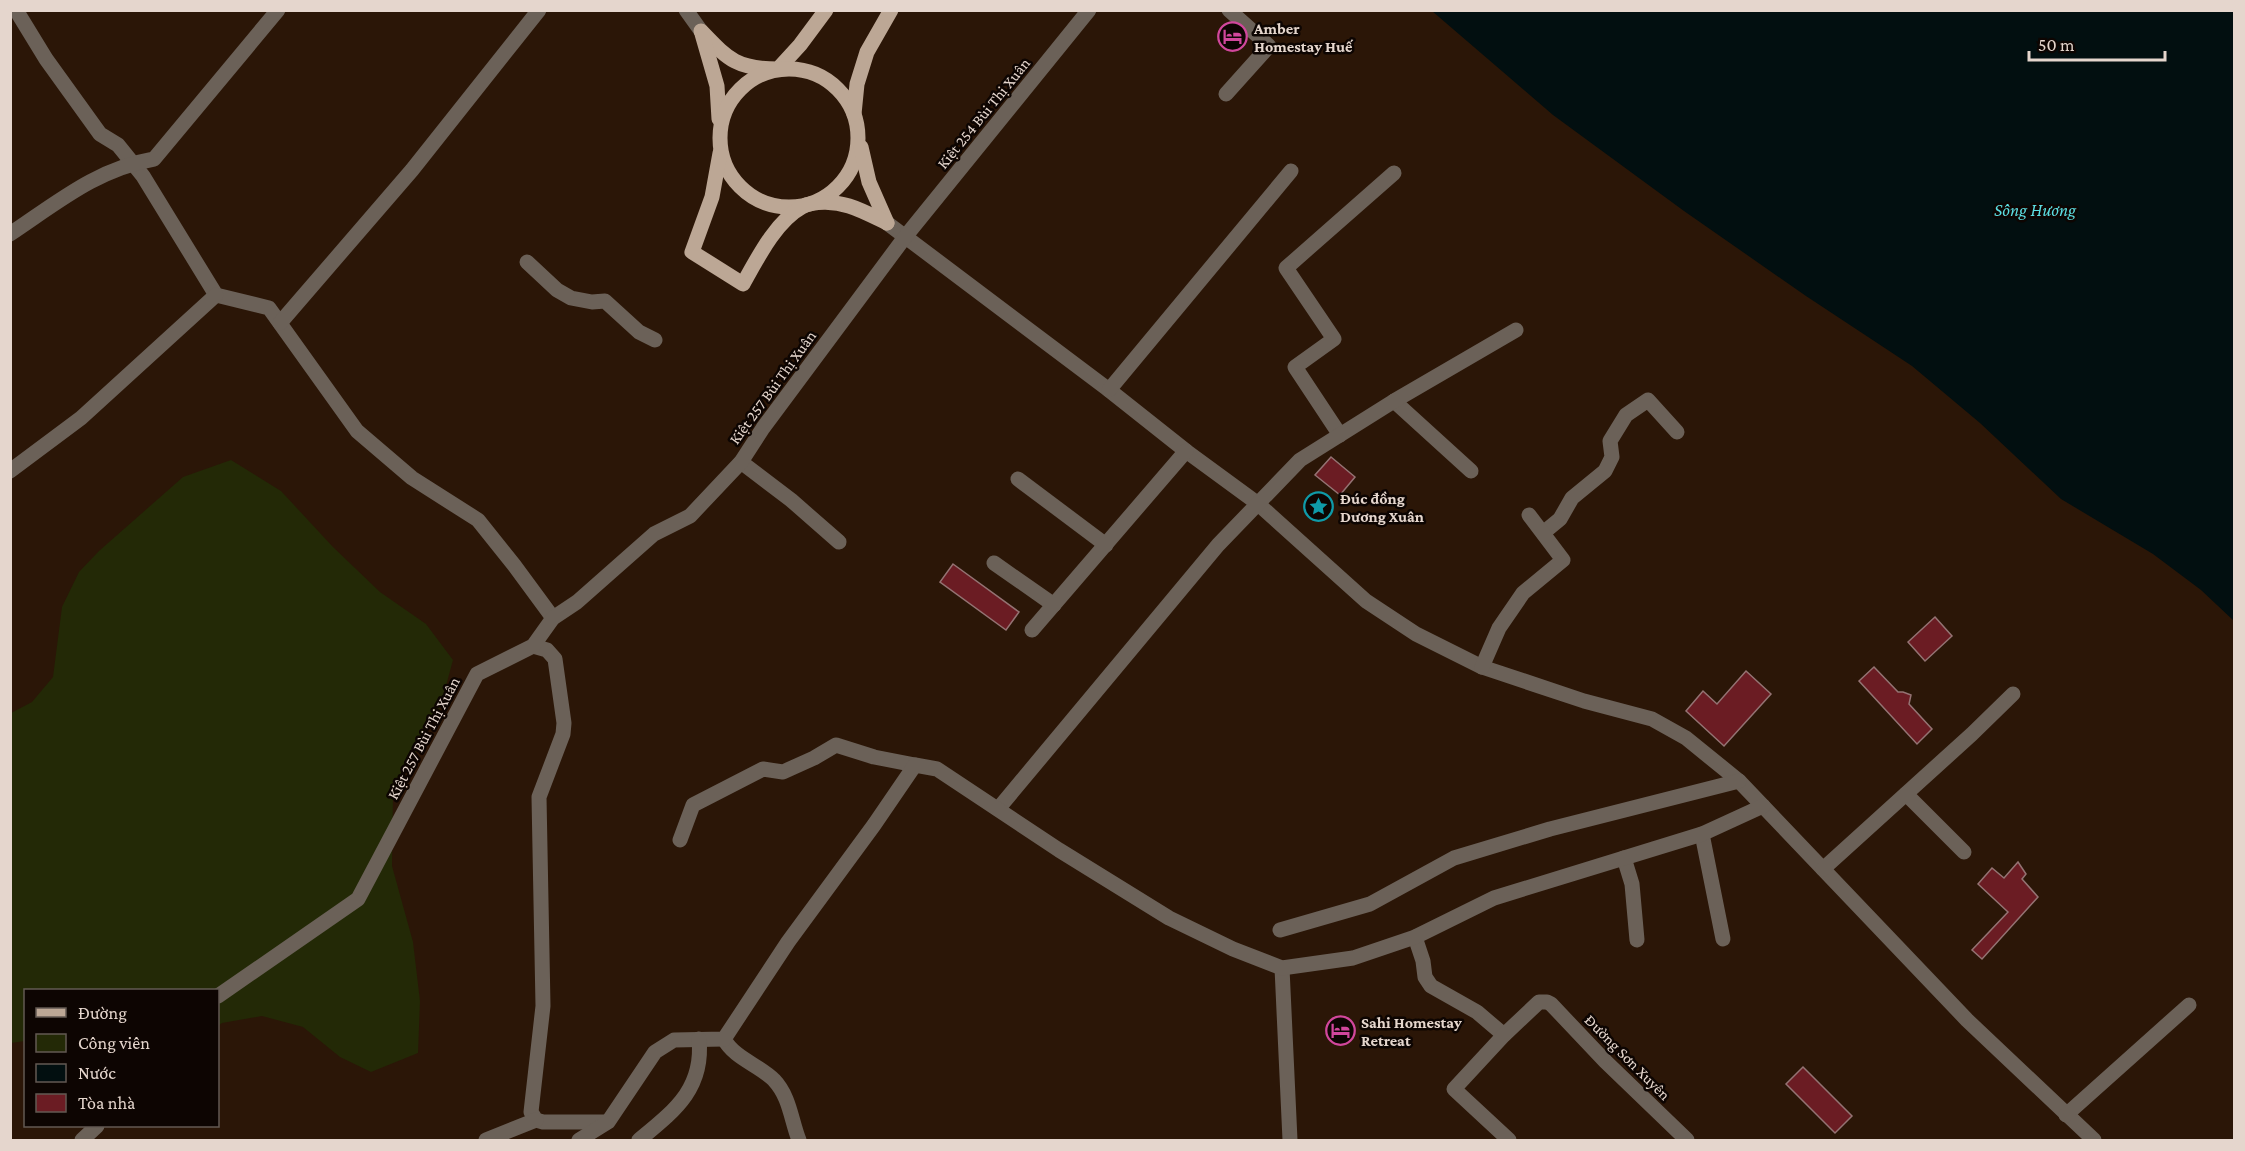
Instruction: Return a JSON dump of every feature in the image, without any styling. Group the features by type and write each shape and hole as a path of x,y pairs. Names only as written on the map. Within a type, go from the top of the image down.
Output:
{"main road":[{"path":"888,223 868,182 854,114 857,84 867,52 891,10"},
{"path":"867,52 902,10"},
{"path":"720,128 726,107 739,89 757,76 778,69 824,13"},
{"path":"701,31 727,58 756,69 802,69 824,78 842,93 854,114"},
{"path":"701,31 717,86 720,150 712,197 692,252 742,284 764,246 786,220 803,206 825,198 843,182 855,161 859,138"},
{"path":"720,150 728,171 741,189 760,201 781,207 824,203 848,206 888,223"}],"street":[{"path":"16,10 46,59 100,134 118,146 143,176 216,295 269,308 357,431 412,478 478,520 553,618"},
{"path":"10,234 94,178 132,163 154,159 278,10"},
{"path":"280,323 412,170 539,10"},
{"path":"686,10 701,31"},
{"name":"Kiệt 254 Bùi Thị Xuân","path":"905,237 1089,10"},
{"path":"1226,94 1269,46 1229,10"},
{"path":"1108,390 1291,171"},
{"path":"1340,435 1295,367 1334,339 1286,268 1394,173"},
{"path":"888,223 1257,503 1366,601 1416,634 1482,667 1584,701 1652,719 1686,738 1739,781 1967,1020 2094,1140"},
{"name":"Kiệt 257 Bùi Thị Xuân","path":"219,995 358,899 477,674 533,646 553,618 577,602 654,534 690,516 741,462 763,428 905,237"},
{"path":"527,262 556,290 580,300 605,301 639,332 655,340"},
{"path":"10,471 81,418 216,295"},
{"path":"998,809 1161,611 1257,503 1300,460 1394,401 1516,330"},
{"path":"1543,532 1560,519 1572,498 1605,471 1612,457 1610,441 1626,415 1648,400 1677,432"},
{"path":"1394,401 1471,471"},
{"path":"1032,630 1186,451"},
{"path":"741,462 791,500 839,542"},
{"path":"1018,480 1106,545"},
{"path":"1482,667 1500,628 1523,593 1563,560 1529,515"},
{"path":"994,563 1054,605"},
{"path":"533,646 547,650 555,659 564,723 563,735 539,796 543,1006 542,1032 531,1108 537,1120"},
{"path":"1823,869 2013,694"},
{"path":"680,840 693,805 763,770 783,772 814,759 836,745 873,757 937,769 1059,850 1170,918 1233,949 1282,968 1353,958 1415,937 1494,898 1702,834 1763,806"},
{"path":"724,1039 788,942 915,765"},
{"path":"1280,930 1370,904 1454,858 1550,829 1739,781"},
{"path":"1906,794 1964,852"},
{"path":"1702,834 1723,939"},
{"path":"1624,858 1632,884 1637,940"},
{"path":"1415,937 1425,977 1431,986 1477,1012 1504,1035 1454,1089 1509,1140"},
{"path":"1282,968 1290,1140"},
{"name":"Đường Sơn Xuyên","path":"1504,1035 1539,1002 1551,1004 1681,1138"},
{"path":"2066,1115 2189,1005"},
{"path":"639,1140 681,1104 695,1079 701,1057 699,1039"},
{"path":"579,1140 608,1122 656,1052 674,1040 724,1039"},
{"path":"724,1039 732,1049 770,1076 780,1088 788,1102 799,1140"},
{"path":"486,1140 537,1120 608,1122"},
{"path":"82,1140 95,1127"}],"green space":[{"path":"231,460 281,491 333,547 380,592 426,624 453,660 440,708 393,795 392,866 413,942 420,1001 418,1053 371,1072 340,1057 303,1027 262,1016 219,1025 219,989 24,989 24,1041 11,1043 11,713 32,702 53,677 62,607 79,572 99,551 183,477"}],"water":[{"name":"Sông Hương","path":"1432,11 2234,11 2234,621 2201,590 2153,554 2061,499 1980,423 1912,366 1684,211 1553,115"}],"building":[{"path":"1331,457 1355,477 1340,495 1315,475"},
{"path":"953,564 1019,612 1006,630 940,582"},
{"path":"1935,617 1952,636 1925,661 1908,642"},
{"path":"1874,667 1898,692 1911,695 1909,704 1932,729 1917,744 1859,681"},
{"path":"1746,671 1771,694 1724,746 1686,711 1703,691 1717,704"},
{"path":"2018,862 2026,874 2022,879 2038,897 1982,959 1972,950 2008,912 1978,884 1992,868 2004,878"},
{"path":"1803,1067 1852,1116 1835,1133 1786,1084"}],"place":[{"name":"Amber Homestay Huế","path":"1233,37"},
{"name":"Đúc đồng Dương Xuân","path":"1319,507"},
{"name":"Sahi Homestay Retreat","path":"1340,1031"}]}
